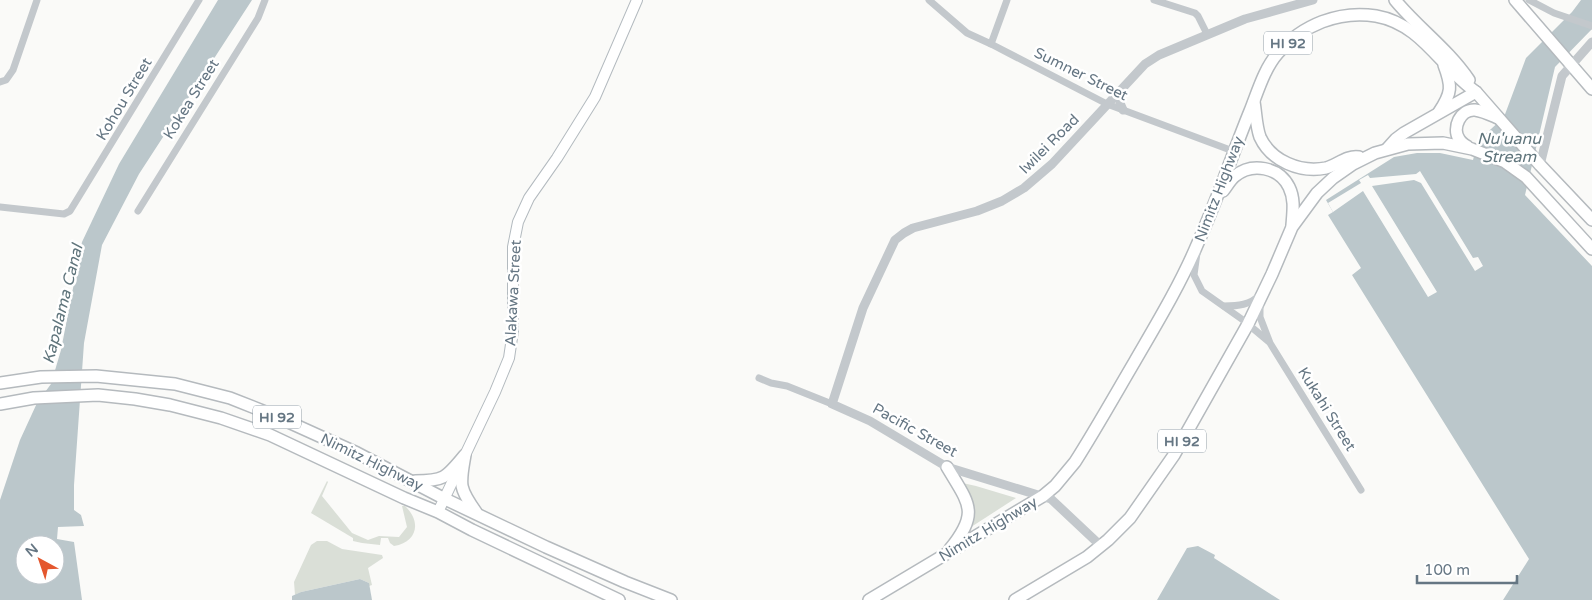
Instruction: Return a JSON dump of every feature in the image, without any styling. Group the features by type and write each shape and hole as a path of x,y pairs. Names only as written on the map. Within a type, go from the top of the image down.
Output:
{"main road":[{"name":"Alakawa Street","path":"438,512 466,455 509,358 513,331 512,256 518,222 529,198 557,158 595,97 637,0"},
{"path":"1387,149 1396,139 1476,92 1461,69 1395,0"},
{"path":"1515,0 1592,89"},
{"name":"Nimitz Highway","path":"869,600 1043,496 1060,480 1081,452 1175,292 1198,244 1270,64 1283,48 1307,29 1335,18 1365,15 1394,21 1411,31 1428,45 1467,86 1476,92 1539,164 1592,220"},
{"path":"1438,114 1448,98 1450,89 1442,59"},
{"path":"1254,100 1258,130 1264,143 1276,157 1298,168 1325,168 1353,156 1364,158"},
{"path":"1472,149 1460,140 1457,131 1457,123 1464,114 1474,110 1500,118"},
{"name":"HI 92","path":"1015,600 1066,571 1101,546 1130,518 1160,476 1248,324 1261,300 1292,227 1325,185 1342,171 1364,158 1387,149 1408,144 1430,143 1472,149 1514,168 1526,177 1592,250"},
{"path":"1286,182 1298,168"},
{"path":"1215,202 1236,175 1245,170 1269,169 1286,182 1289,188 1294,208 1292,227"},
{"name":"Nimitz Highway","path":"0,384 41,377 96,376 175,384 230,398 307,430 477,514 626,582 671,600"},
{"name":"Nimitz Highway","path":"0,404 34,398 98,394 170,405 221,418 270,435 438,512 620,600"},
{"path":"413,481 433,481 444,477 451,473 466,455"},
{"path":"466,455 460,482 463,494 477,514"},
{"path":"945,556 962,535 969,512 964,494 947,468"},
{"path":"876,600 887,589"}],"street":[{"path":"0,82 6,80 13,70 37,0"},
{"name":"Kohou Street","path":"0,207 64,214 70,211 199,0"},
{"name":"Kokea Street","path":"138,211 258,18 265,0"},
{"name":"Sumner Street","path":"929,0 964,31 1107,104 1234,151"},
{"path":"991,44 1007,0"},
{"path":"1154,0 1195,13 1207,34"},
{"name":"Iwilei Road","path":"832,404 863,308 895,240 913,228 977,211 1002,201 1019,191 1052,164 1139,70 1152,60 1207,34 1245,19 1313,0"},
{"path":"1529,0 1543,8 1592,26"},
{"path":"1539,164 1567,61 1592,42"},
{"path":"1118,92 1123,110"},
{"name":"Kukahi Street","path":"1198,244 1194,270 1196,281 1202,291 1248,324 1270,343"},
{"path":"1224,306 1241,306 1250,302 1259,296 1267,285"},
{"name":"Kukahi Street","path":"1261,300 1260,317 1270,343 1361,490"},
{"name":"Pacific Street","path":"759,378 771,383 787,386 870,421 947,468 1051,499 1101,546"}],"shaded area":[{"path":"327,481 322,496 352,533 368,540 379,536 399,537 407,527 402,506 405,506 414,518 415,525 412,536 402,544 394,546 388,538 381,538 380,545 353,541 353,538 311,513"},
{"path":"958,482 976,486 1016,498 968,529"},
{"path":"317,541 327,541 342,549 382,555 383,558 368,568 372,585 369,586 369,583 360,579 295,595 294,582 311,545"}],"water":[{"path":"218,0 252,0 139,174 102,245 84,343 74,485 74,510 81,515 84,526 58,527 57,535 15,535 15,585 65,585 65,540 74,542 82,600 0,600 0,500 20,440 37,403 51,384 61,350 82,242 119,164"},
{"name":"Nu'uanu Stream","path":"1581,0 1592,0 1592,29 1555,67 1525,195 1592,266 1592,600 1503,600 1529,559 1352,275 1361,268 1328,215 1333,212 1326,200 1394,157 1417,153 1440,153 1473,160 1478,141 1504,117 1526,58 1572,12"},
{"path":"1198,546 1215,555 1214,558 1280,600 1157,600 1187,548"},
{"path":"360,579 369,583 372,600 292,600 292,596 301,592"}],"pier":[{"path":"1420,171 1473,258 1478,257 1483,266 1475,271 1421,183 1414,180 1372,186 1437,292 1428,297 1363,191 1333,212 1328,203 1361,183 1359,180 1368,175 1370,178 1416,174"}],"water label":[{"name":"Kapalama Canal","path":"62,304"}]}
